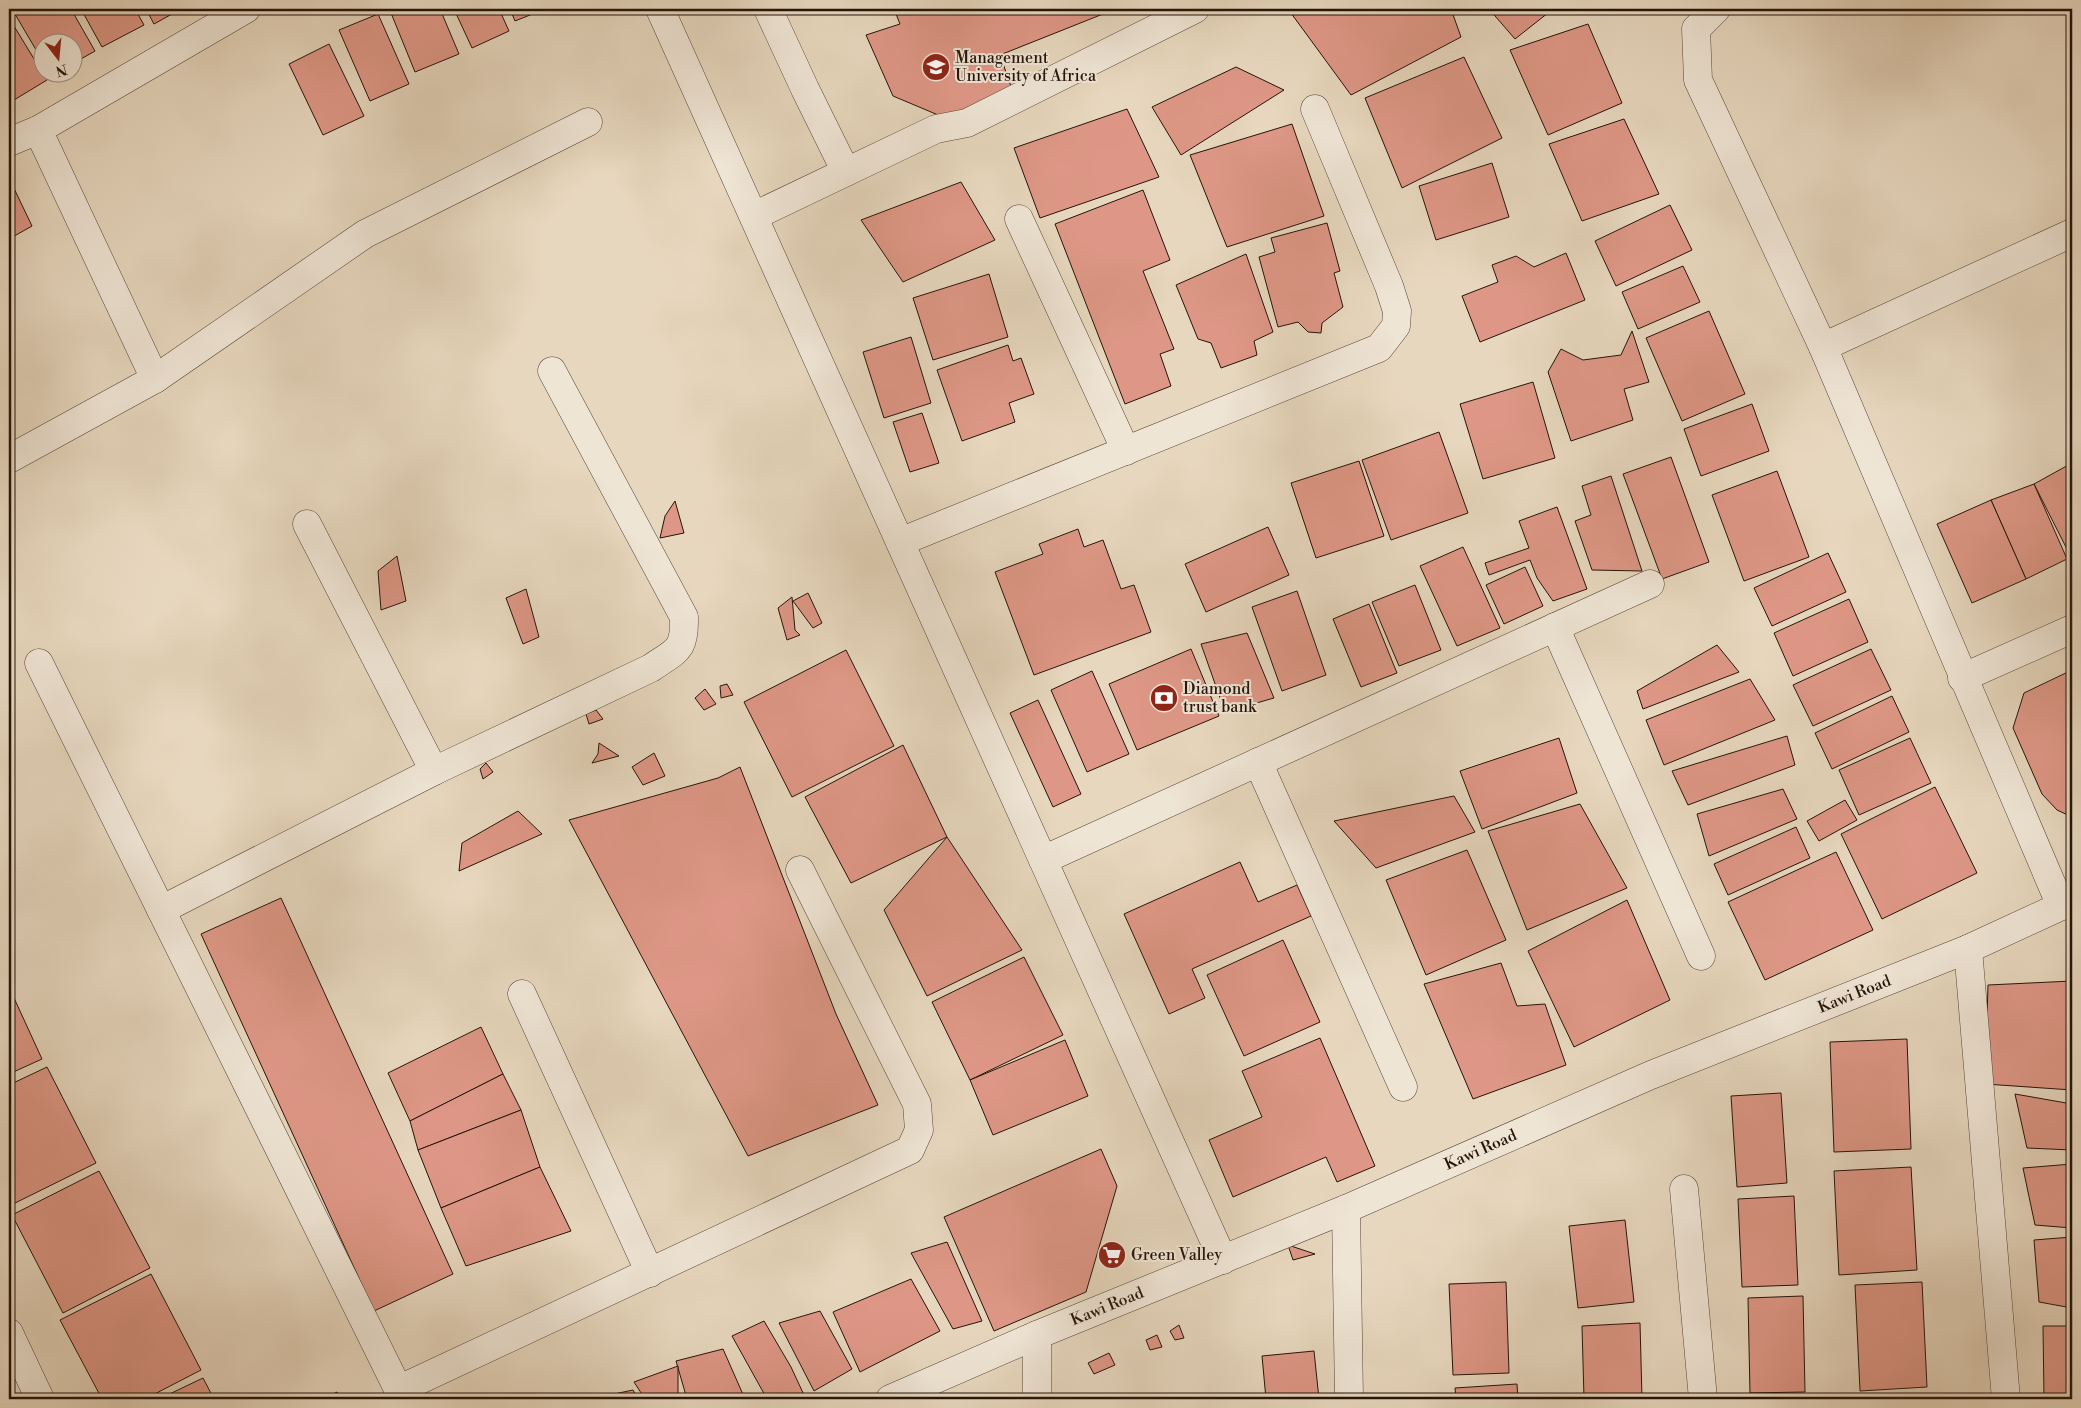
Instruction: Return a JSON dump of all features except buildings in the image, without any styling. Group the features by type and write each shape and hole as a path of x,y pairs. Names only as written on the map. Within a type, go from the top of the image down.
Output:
{"street":[{"path":"9,142 38,130 246,9"},
{"path":"660,9 1223,1260"},
{"path":"768,9 846,172"},
{"path":"754,216 936,129 967,123 1195,9"},
{"path":"1716,9 1696,29 1698,80 1823,348 1962,678 2066,903"},
{"path":"900,542 1379,348 1396,326 1397,310 1389,286 1315,109"},
{"path":"9,459 155,379 365,234 588,122"},
{"path":"38,130 155,379"},
{"path":"1019,219 1126,451"},
{"path":"1823,348 2072,233"},
{"path":"161,910 434,770 651,668 680,647 685,637 684,617 552,371"},
{"path":"308,524 434,770"},
{"path":"1043,860 1650,584"},
{"path":"1555,627 1700,956"},
{"path":"1962,678 2072,629"},
{"path":"39,663 401,1395 650,1273 910,1150 919,1130 917,1104 800,870"},
{"path":"1258,762 1403,1087"},
{"name":"Kawi Road","path":"890,1399 1037,1336 1346,1209 1651,1075 1968,949 2066,903"},
{"path":"1968,949 2006,1399"},
{"path":"522,994 650,1273"},
{"path":"1684,1189 1703,1399"},
{"path":"1346,1209 1349,1399"},
{"path":"9,1333 40,1399"},
{"path":"1037,1336 1037,1399"}],"place":[{"name":"Management University of Africa","path":"936,67"},
{"name":"Diamond trust bank","path":"1164,698"},
{"name":"Green Valley","path":"1112,1255"}]}
